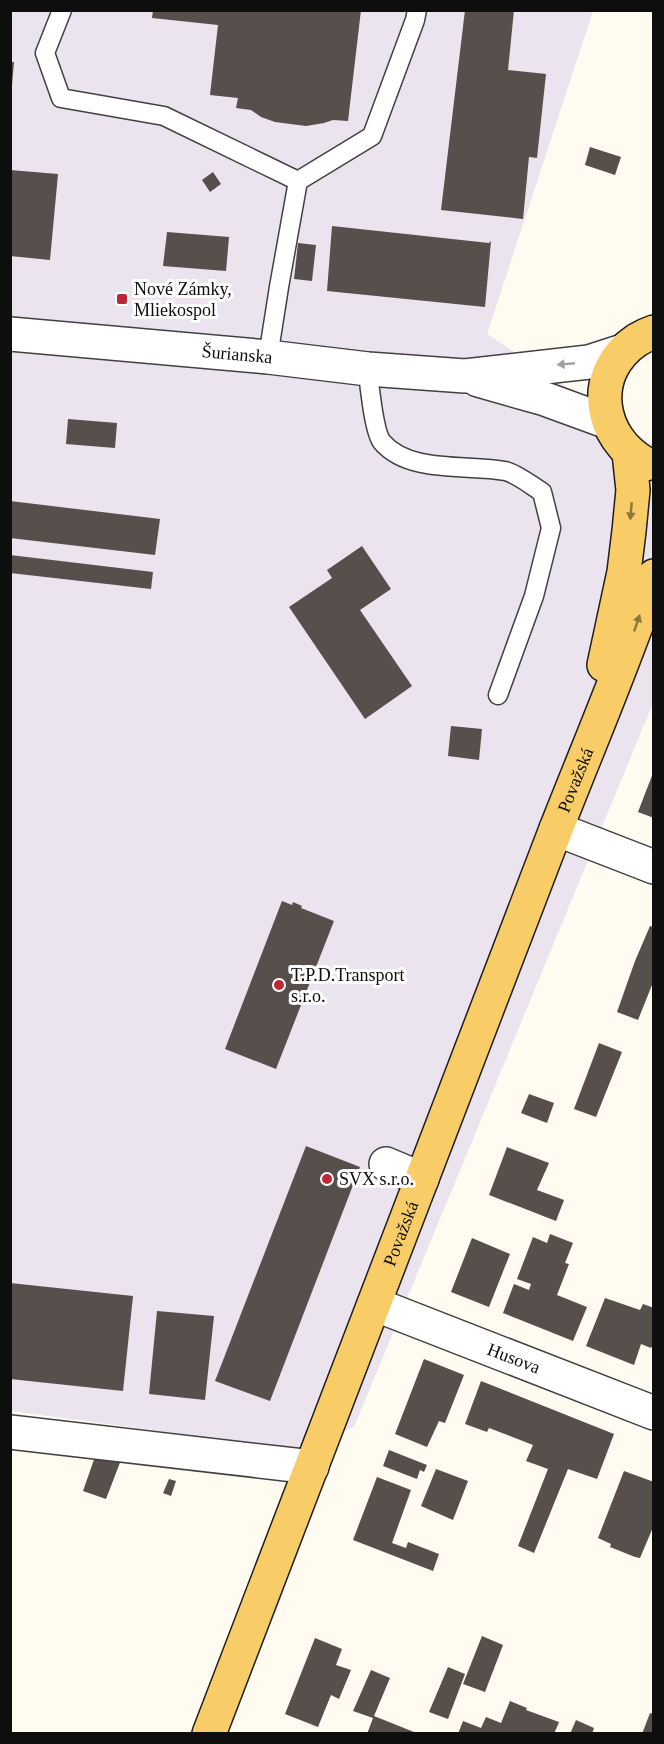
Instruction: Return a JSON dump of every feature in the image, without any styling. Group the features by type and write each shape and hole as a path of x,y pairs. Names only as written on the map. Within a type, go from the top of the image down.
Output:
{"main road":[{"path":"641,460 616,439 608,422 604,403 613,366 623,351 637,340 654,332"},
{"name":"Považská","path":"592,736 600,684 624,572 633,490 641,460"},
{"name":"Považská","path":"209,1734 556,829 629,648 654,576"}],"street":[{"name":"Šurianska","path":"10,334 268,357 368,369 465,376 589,362 623,351"},
{"name":"Šurianska","path":"465,376 545,399 608,422"},
{"path":"556,829 654,867"},
{"path":"386,1164 422,1179"},
{"name":"Husova","path":"374,1304 654,1413"},
{"path":"10,1432 312,1467"}],"lane":[{"path":"62,10 45,53 62,98 164,116 298,181"},
{"path":"268,357 298,181 372,136 417,10"},
{"path":"368,369 371,401 381,441 405,459 448,467 508,471 542,492 551,528 534,596 498,695"}],"shaded area":[{"path":"11,11 593,11 487,334 653,445 653,703 354,1427 296,1449 11,1411"}],"building":[{"path":"153,10 361,10 348,121 333,120 306,126 275,122 251,110 236,108 238,98 210,95 218,25 152,18"},
{"path":"465,10 514,10 508,70 546,74 537,158 529,157 523,219 441,210"},
{"path":"10,62 14,62 12,85 10,85"},
{"path":"590,147 621,157 615,175 585,165"},
{"path":"10,170 58,174 50,260 10,256"},
{"path":"213,172 221,184 210,192 202,180"},
{"path":"332,226 489,243 491,241 485,307 327,291"},
{"path":"167,232 229,237 226,271 163,266"},
{"path":"298,243 316,245 312,281 294,279"},
{"path":"68,419 117,423 115,448 66,444"},
{"path":"10,501 160,519 155,555 10,538"},
{"path":"362,546 391,589 360,610 412,686 365,719 289,607 332,578 327,570"},
{"path":"10,555 153,572 151,589 10,573"},
{"path":"451,726 482,729 479,760 448,756"},
{"path":"654,773 654,818 638,812"},
{"name":"T.P.D.Transport s.r.o.","path":"282,901 292,905 293,902 302,906 301,908 334,921 276,1069 225,1049"},
{"path":"650,926 654,927 654,986 652,985 638,1020 617,1012"},
{"path":"599,1043 622,1052 596,1117 574,1109"},
{"path":"529,1094 554,1103 547,1123 521,1113"},
{"path":"306,1146 360,1167 270,1401 215,1381"},
{"path":"507,1147 549,1163 537,1190 564,1200 556,1221 489,1195"},
{"path":"550,1234 573,1243 565,1263 569,1264 557,1295 587,1307 573,1341 503,1313 514,1284 529,1290 531,1284 517,1279 533,1237 547,1243"},
{"path":"472,1238 510,1254 489,1307 451,1292"},
{"path":"10,1283 133,1296 123,1391 10,1379"},
{"path":"605,1298 640,1310 643,1304 654,1308 654,1342 651,1348 641,1344 634,1365 586,1346"},
{"path":"157,1311 214,1316 205,1400 149,1394"},
{"path":"424,1359 464,1375 445,1423 439,1421 427,1447 395,1434"},
{"path":"481,1381 614,1434 597,1479 568,1469 534,1553 518,1546 548,1469 526,1461 533,1445 489,1428 487,1432 465,1424"},
{"path":"389,1450 427,1465 424,1472 420,1470 417,1479 383,1466"},
{"path":"97,1451 121,1460 106,1499 83,1491"},
{"path":"436,1469 468,1481 453,1520 421,1506"},
{"path":"624,1471 654,1482 654,1525 640,1558 610,1547 611,1544 598,1538"},
{"path":"377,1477 411,1490 392,1543 406,1548 408,1542 439,1554 433,1571 353,1540"},
{"path":"169,1479 176,1481 171,1496 163,1493"},
{"path":"482,1636 503,1645 485,1692 463,1684"},
{"path":"315,1638 342,1649 336,1665 351,1670 339,1699 331,1695 318,1727 285,1714"},
{"path":"448,1667 465,1674 448,1719 429,1712"},
{"path":"371,1670 390,1678 374,1716 419,1734 367,1734 373,1718 353,1711"},
{"path":"510,1701 527,1708 526,1710 559,1722 554,1734 458,1734 463,1721 481,1728 486,1717 501,1723"},
{"path":"650,1713 654,1714 654,1734 642,1734"},
{"path":"576,1720 594,1728 592,1734 570,1734"}],"place":[{"name":"Nové Zámky, Mliekospol","path":"122,299"},
{"name":"T.P.D.Transport s.r.o.","path":"279,985"},
{"name":"SVX s.r.o.","path":"327,1179"}]}
